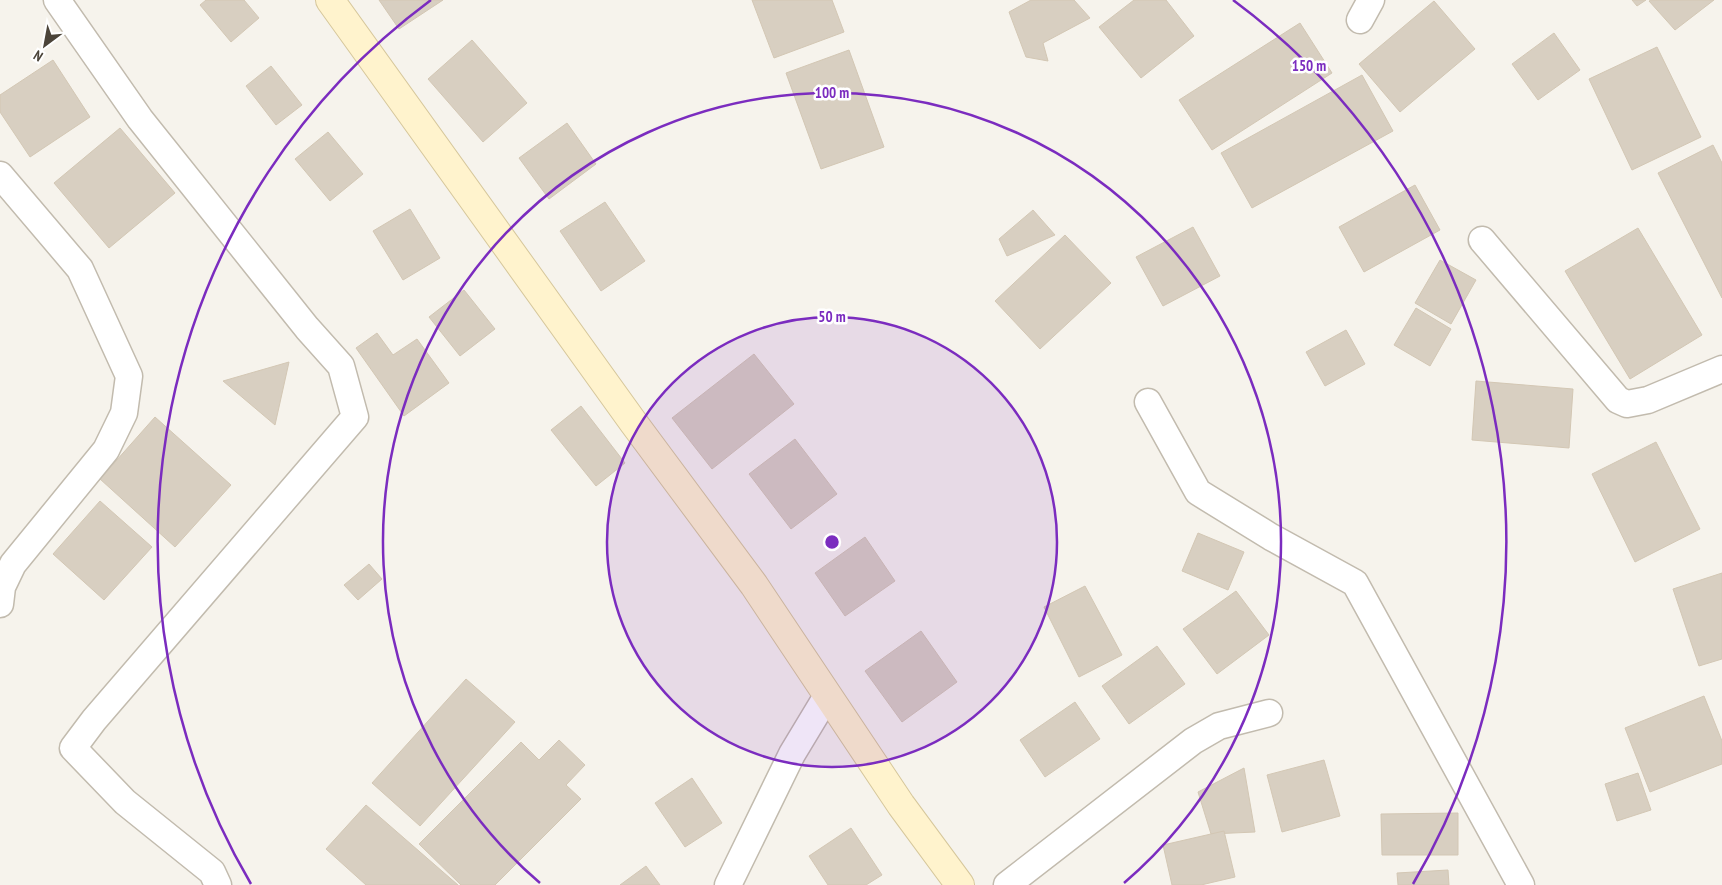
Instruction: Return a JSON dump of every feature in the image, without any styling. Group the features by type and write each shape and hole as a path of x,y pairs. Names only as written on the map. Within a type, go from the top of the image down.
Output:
{"street":[{"path":"57,0 140,119 307,328 341,366 354,417 94,720 73,748 125,802 212,872 218,885"},
{"path":"330,0 633,422 754,585 901,805 960,885"},
{"path":"0,175 80,269 129,376 124,413 106,450 14,564 2,587 0,604"},
{"path":"1482,240 1618,400 1627,404 1648,400 1722,369"},
{"path":"1148,402 1198,492 1271,537 1355,583 1521,885"},
{"path":"728,885 792,754 827,696"},
{"path":"1007,885 1193,741 1219,726 1269,713"}],"building":[{"path":"206,0 244,0 259,18 231,42 200,5"},
{"path":"379,0 443,0 399,29"},
{"path":"752,0 832,0 844,32 774,58"},
{"path":"1031,0 1074,0 1090,18 1043,43 1048,61 1026,57 1009,12"},
{"path":"1134,0 1166,0 1194,36 1141,78 1099,27"},
{"path":"1632,0 1646,0 1637,6"},
{"path":"1714,0 1675,30 1649,1"},
{"path":"1434,1 1475,49 1400,112 1359,64"},
{"path":"1300,23 1332,73 1212,150 1179,100"},
{"path":"1554,33 1580,70 1538,100 1512,64"},
{"path":"472,40 527,103 483,142 428,79"},
{"path":"1657,47 1701,137 1632,170 1589,79"},
{"path":"849,50 884,147 821,169 786,73"},
{"path":"53,60 90,117 30,157 0,112 0,95"},
{"path":"271,66 302,105 276,125 246,86"},
{"path":"1362,75 1393,131 1252,208 1221,153"},
{"path":"567,123 596,164 549,199 519,158"},
{"path":"120,128 175,193 109,248 54,183"},
{"path":"328,132 363,174 330,201 295,159"},
{"path":"1713,145 1722,163 1722,298 1658,173"},
{"path":"1415,185 1440,230 1364,272 1339,227"},
{"path":"605,202 645,261 601,291 560,231"},
{"path":"410,209 440,258 403,280 373,231"},
{"path":"1033,210 1055,235 1007,256 999,239"},
{"path":"1193,227 1220,276 1163,306 1136,257"},
{"path":"1638,228 1702,335 1630,379 1565,271"},
{"path":"1065,235 1111,283 1040,349 995,301"},
{"path":"1440,260 1476,280 1451,324 1415,303"},
{"path":"464,290 495,329 460,356 429,317"},
{"path":"1416,308 1451,329 1430,366 1394,345"},
{"path":"1346,330 1365,364 1325,386 1306,352"},
{"path":"377,333 393,355 417,339 449,383 404,416 356,348"},
{"path":"754,354 794,404 712,469 672,418"},
{"path":"289,362 275,425 223,381"},
{"path":"1476,381 1573,389 1569,448 1472,440"},
{"path":"581,406 625,463 596,486 551,430"},
{"path":"155,417 231,485 175,547 100,479"},
{"path":"795,439 837,494 791,529 749,474"},
{"path":"1656,442 1700,529 1635,562 1592,474"},
{"path":"100,501 152,547 104,600 53,554"},
{"path":"1198,533 1244,552 1228,590 1182,571"},
{"path":"865,537 895,581 845,616 815,573"},
{"path":"369,564 382,579 358,600 344,585"},
{"path":"1722,573 1722,659 1699,666 1673,589"},
{"path":"1085,586 1122,655 1079,677 1044,607"},
{"path":"1236,591 1269,635 1217,674 1183,629"},
{"path":"921,631 957,682 902,722 865,671"},
{"path":"1157,646 1185,684 1129,724 1102,686"},
{"path":"466,679 515,722 420,826 372,783"},
{"path":"1704,696 1722,741 1722,764 1650,792 1625,728"},
{"path":"1075,702 1100,739 1045,777 1020,740"},
{"path":"559,740 585,765 566,785 581,799 495,885 461,885 419,844 521,742 539,760"},
{"path":"1324,760 1340,816 1282,832 1267,775"},
{"path":"1244,768 1255,832 1211,834 1198,792"},
{"path":"1638,773 1651,810 1617,821 1605,784"},
{"path":"692,778 722,823 685,847 655,803"},
{"path":"366,805 458,885 366,885 326,849"},
{"path":"1458,813 1458,855 1382,855 1381,814"},
{"path":"851,828 882,875 866,885 828,885 809,856"},
{"path":"1224,831 1235,877 1201,885 1172,885 1163,845"},
{"path":"646,866 660,885 620,885"},
{"path":"1448,870 1449,885 1398,885 1397,873"}]}
